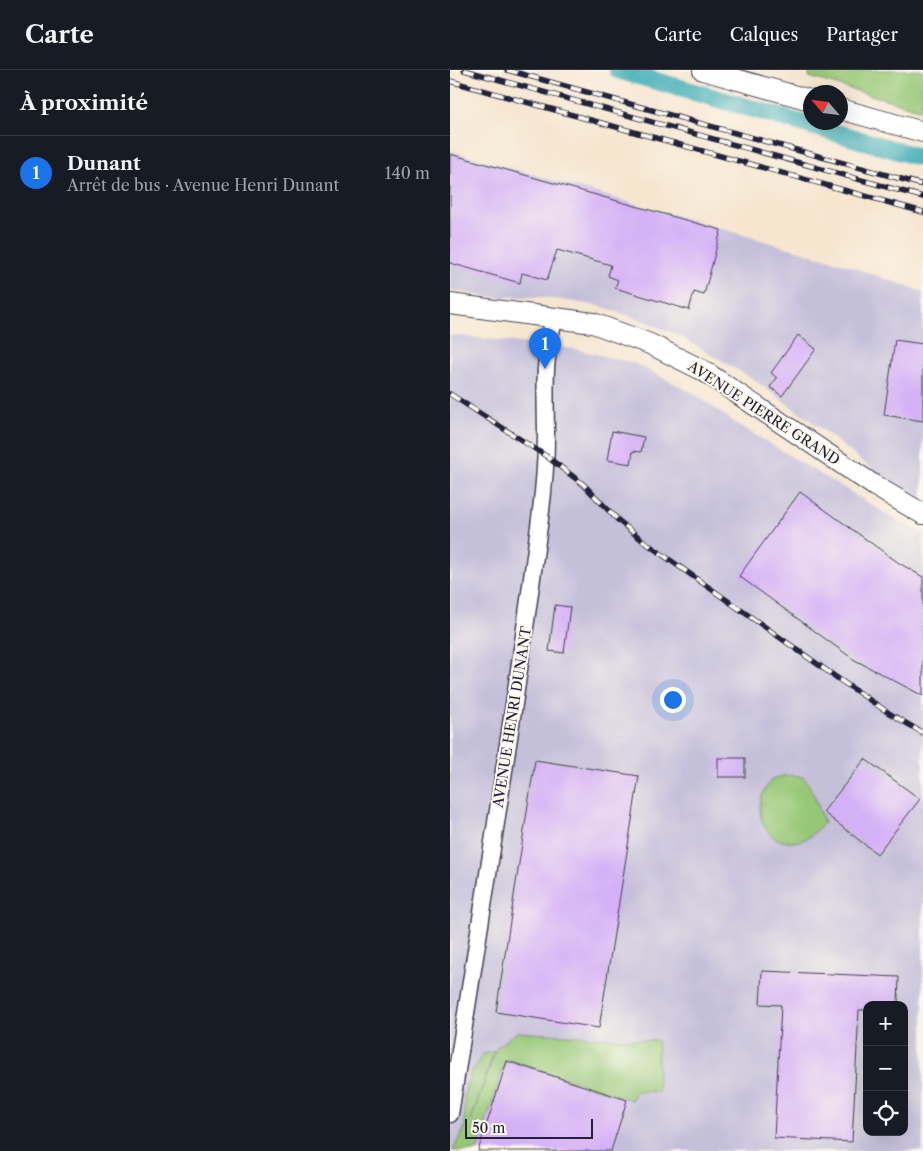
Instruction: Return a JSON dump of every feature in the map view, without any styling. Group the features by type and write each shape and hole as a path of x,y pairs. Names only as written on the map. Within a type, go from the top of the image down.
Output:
{"street":[{"path":"703,70 803,98"},
{"path":"848,110 923,132"},
{"name":"AVENUE PIERRE GRAND","path":"450,304 593,323 650,344 704,371 875,486 923,514"},
{"name":"AVENUE HENRI DUNANT","path":"450,1114 531,588 546,456 545,369 547,349 555,318"}],"shaded area":[{"path":"450,151 838,262 923,292 923,499 887,481 815,424 753,379 680,336 600,306 541,297 490,297 450,290"},
{"path":"450,335 575,349 634,363 693,393 734,422 900,522 923,532 923,1151 450,1151"}],"green space":[{"path":"809,70 923,70 922,110 848,88 848,85 836,85 809,77"},
{"path":"788,775 802,777 807,782 816,799 824,823 807,838 789,842 773,836 767,830 760,814 762,795 772,779"},
{"path":"517,1032 658,1041 658,1092 637,1091 631,1100 506,1059 477,1151 453,1151 465,1126 464,1094 471,1072 483,1054 494,1051 471,1121 497,1047"}],"building":[{"path":"450,154 721,230 704,295 694,292 689,310 615,288 618,280 608,276 611,265 557,250 547,280 522,273 520,283 450,263"},
{"path":"798,335 816,349 782,396 770,387 777,378 771,373"},
{"path":"895,340 923,344 923,421 884,415"},
{"path":"612,431 644,437 641,452 633,451 631,464 607,460"},
{"path":"800,492 899,563 923,577 923,696 853,659 739,576"},
{"path":"555,605 570,607 564,653 549,651"},
{"path":"718,758 745,758 745,777 718,777"},
{"path":"865,759 920,799 877,854 823,812"},
{"path":"535,760 639,776 599,1028 496,1012"},
{"path":"762,971 899,977 898,1001 863,1001 863,1010 859,1010 852,1142 774,1138 781,1005 760,1004"},
{"path":"507,1061 627,1100 611,1151 478,1151"}],"waterway":[{"path":"618,70 923,158"}],"railway":[{"path":"464,70 923,197"},
{"path":"507,70 923,185"},
{"path":"450,81 923,212"},
{"path":"450,394 546,456 583,484 618,520 646,543 840,680 923,733"}],"place":[{"name":"Dunant","path":"545,369"}]}
